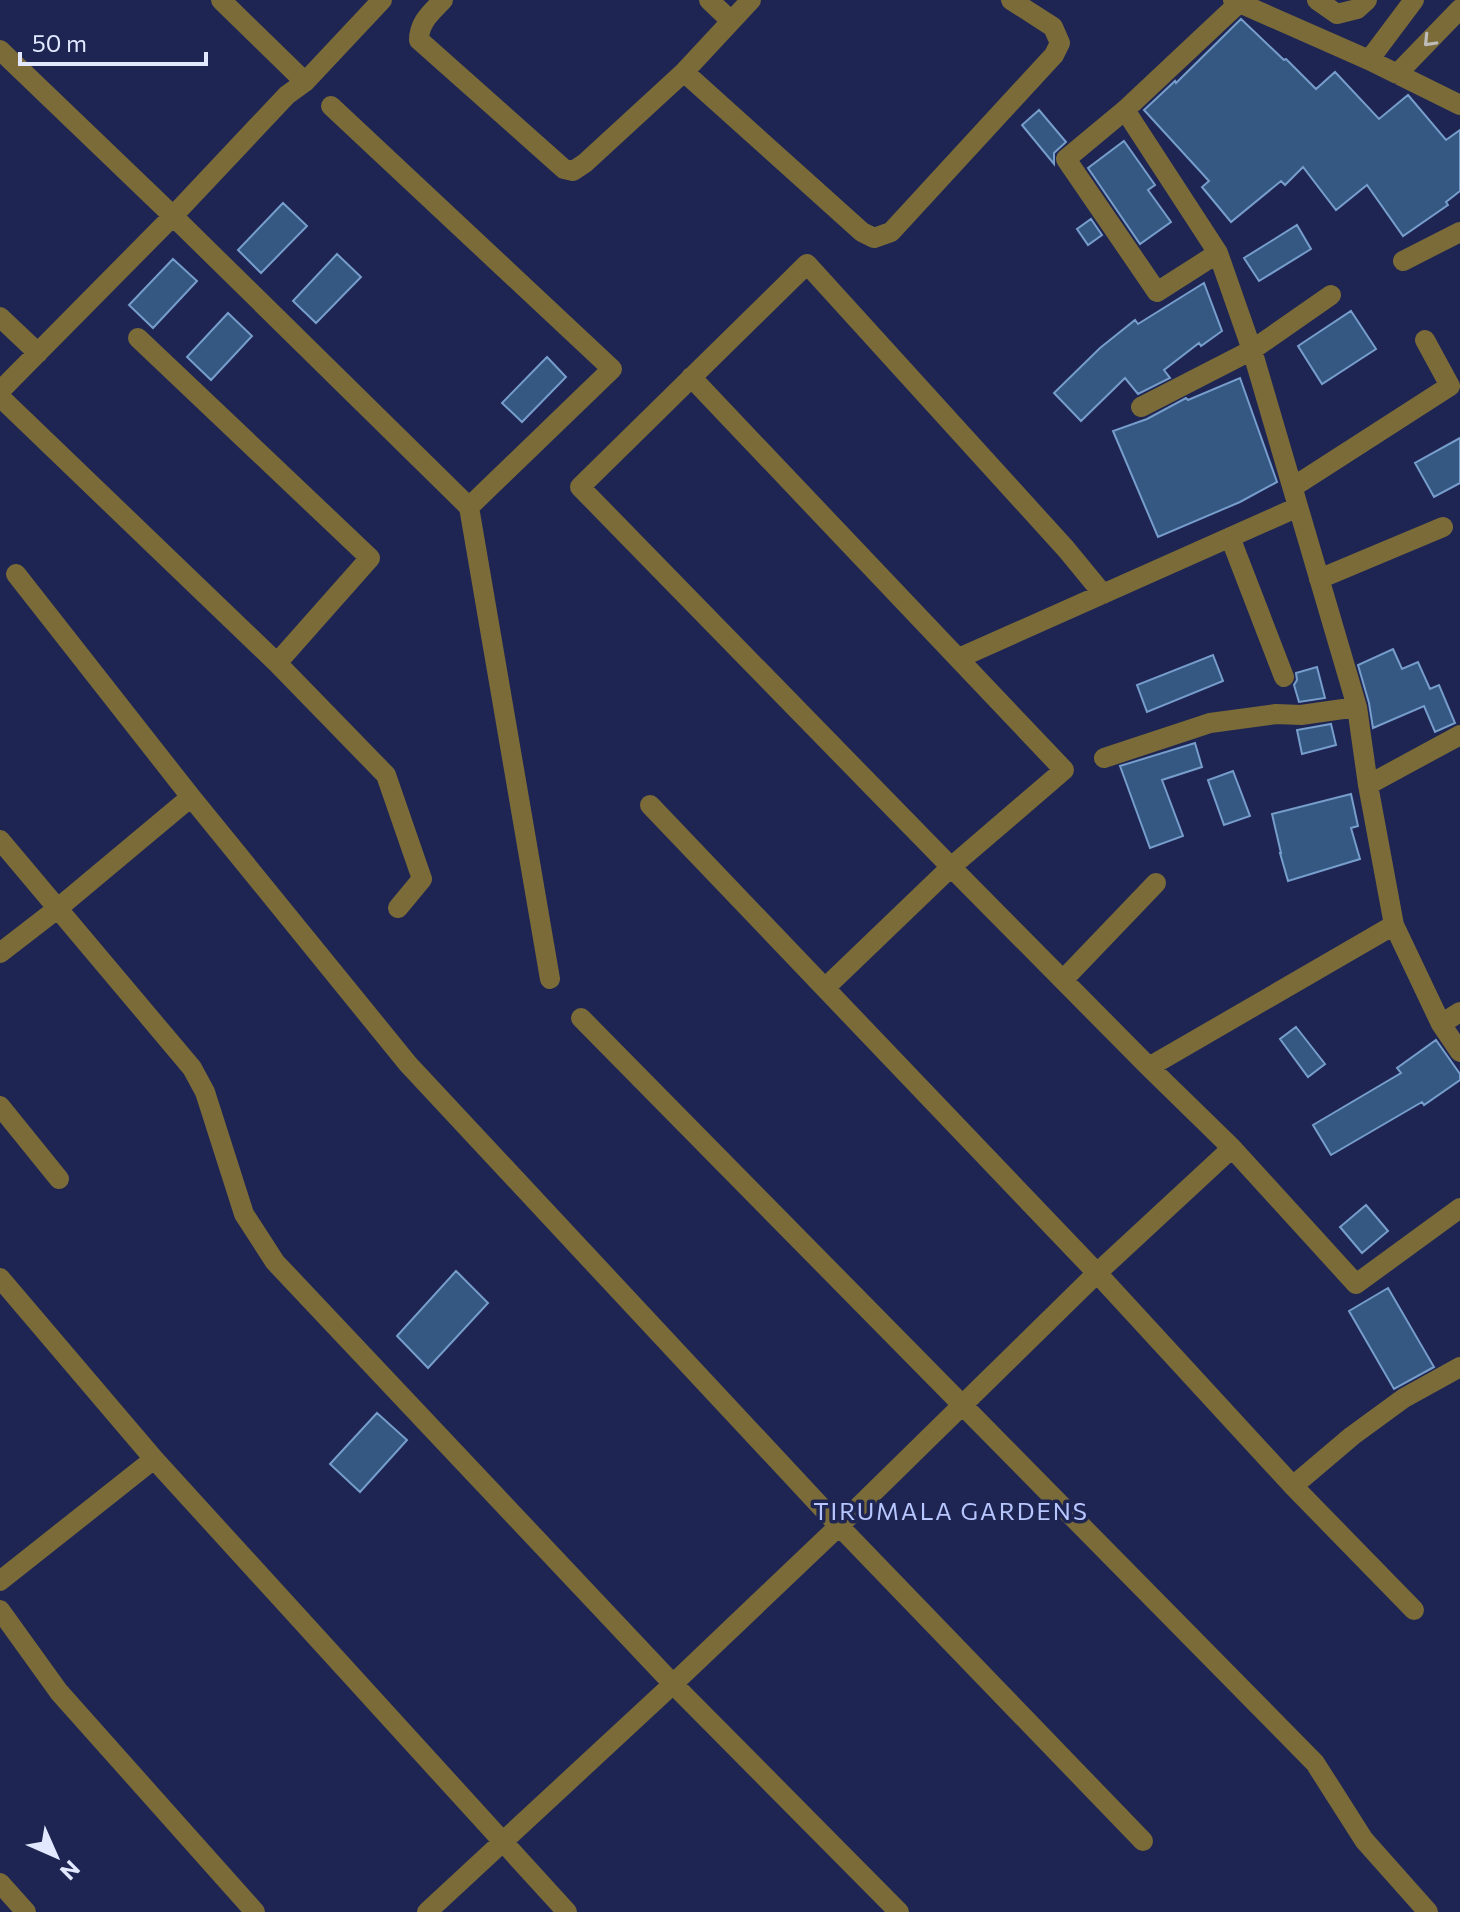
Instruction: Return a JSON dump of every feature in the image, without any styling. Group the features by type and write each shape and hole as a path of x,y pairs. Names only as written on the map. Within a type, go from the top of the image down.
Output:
{"street":[{"path":"221,0 305,82"},
{"path":"382,0 0,394 277,663 386,775 422,879 398,908"},
{"path":"443,0 425,19 419,29 419,40 564,169 573,171 684,72 751,0"},
{"path":"709,0 731,21"},
{"path":"684,72 862,232 874,238 891,232 1054,55 1060,43 1053,27 1011,0"},
{"path":"1317,0 1337,14 1357,9 1367,0"},
{"path":"1369,60 1414,0"},
{"path":"1218,253 1157,292 1066,159 1125,110 1236,1 1369,60 1460,105"},
{"path":"1397,74 1460,9"},
{"path":"0,50 469,507 550,979"},
{"path":"331,106 612,369 469,507"},
{"path":"1125,110 1218,253 1252,350 1357,707 1394,925 1441,1024 1460,1052"},
{"path":"1403,261 1460,232"},
{"path":"1103,594 807,264 580,487 951,867 1232,1148 1356,1284 1460,1209"},
{"path":"1141,407 1252,350 1331,295"},
{"path":"0,317 38,353"},
{"path":"138,338 370,558 277,663"},
{"path":"1425,340 1460,405"},
{"path":"691,377 1064,770 951,867 825,988"},
{"path":"959,658 1230,537 1296,497 1450,386"},
{"path":"1319,579 1443,527"},
{"path":"1230,537 1284,677"},
{"path":"16,574 191,797 408,1064 839,1526 1143,1841"},
{"path":"1104,758 1210,723 1357,707"},
{"path":"1368,785 1460,735"},
{"path":"0,953 191,797"},
{"path":"650,805 1097,1273 1293,1486 1414,1610"},
{"path":"0,840 192,1068 205,1092 244,1214 275,1262 673,1684 899,1912"},
{"path":"1064,979 1156,883"},
{"path":"1149,1067 1394,925"},
{"path":"1441,1024 1460,1012"},
{"path":"581,1018 1315,1763 1364,1840 1428,1912"},
{"path":"0,1106 59,1179"},
{"path":"427,1912 673,1684 1097,1273 1232,1148"},
{"path":"0,1278 154,1459 567,1912"},
{"path":"1293,1486 1352,1436 1404,1398 1460,1367"},
{"path":"0,1581 154,1459"},
{"path":"0,1610 59,1692 255,1912"},
{"path":"0,1883 26,1912"}],"building":[{"path":"1241,19 1316,89 1335,72 1379,119 1408,95 1446,140 1460,130 1460,191 1446,202 1448,205 1403,236 1367,185 1336,210 1303,167 1285,185 1281,181 1231,222 1202,187 1209,181 1144,110"},
{"path":"1039,110 1066,142 1054,153 1054,164 1022,125"},
{"path":"1124,141 1155,185 1148,190 1171,222 1140,244 1088,168"},
{"path":"283,203 307,226 261,273 238,250"},
{"path":"1091,219 1102,235 1088,245 1077,229"},
{"path":"1297,225 1311,249 1259,281 1244,258"},
{"path":"337,254 361,277 316,323 293,301"},
{"path":"173,259 197,281 153,328 129,305"},
{"path":"1204,283 1222,331 1201,346 1199,343 1164,370 1170,378 1138,394 1125,378 1081,421 1054,393 1100,348 1135,320 1138,324"},
{"path":"1351,311 1376,349 1322,384 1298,346"},
{"path":"228,313 252,336 211,380 187,357"},
{"path":"547,357 566,377 522,422 502,403"},
{"path":"1240,378 1277,482 1240,502 1158,537 1113,431"},
{"path":"1460,438 1460,483 1434,497 1415,463"},
{"path":"1393,649 1402,669 1418,662 1430,689 1439,685 1455,723 1435,732 1424,706 1373,728 1358,665"},
{"path":"1213,655 1223,681 1147,712 1137,685"},
{"path":"1317,667 1325,698 1299,702 1294,685 1296,673"},
{"path":"1331,724 1336,745 1302,754 1297,730"},
{"path":"1195,743 1202,767 1162,780 1183,836 1150,848 1120,766"},
{"path":"1233,771 1250,816 1224,825 1208,780"},
{"path":"1351,794 1358,826 1351,828 1360,859 1288,881 1272,814"},
{"path":"1296,1027 1325,1064 1308,1077 1280,1039"},
{"path":"1436,1040 1460,1074 1460,1080 1424,1105 1422,1102 1331,1155 1313,1125 1401,1073 1397,1068"},
{"path":"1366,1205 1388,1231 1362,1253 1340,1227"},
{"path":"456,1271 488,1303 428,1368 397,1336"},
{"path":"1388,1288 1434,1367 1394,1389 1349,1311"},
{"path":"377,1413 407,1440 360,1492 330,1464"}],"district":[{"name":"TIRUMALA GARDENS","path":"951,1512"}]}
